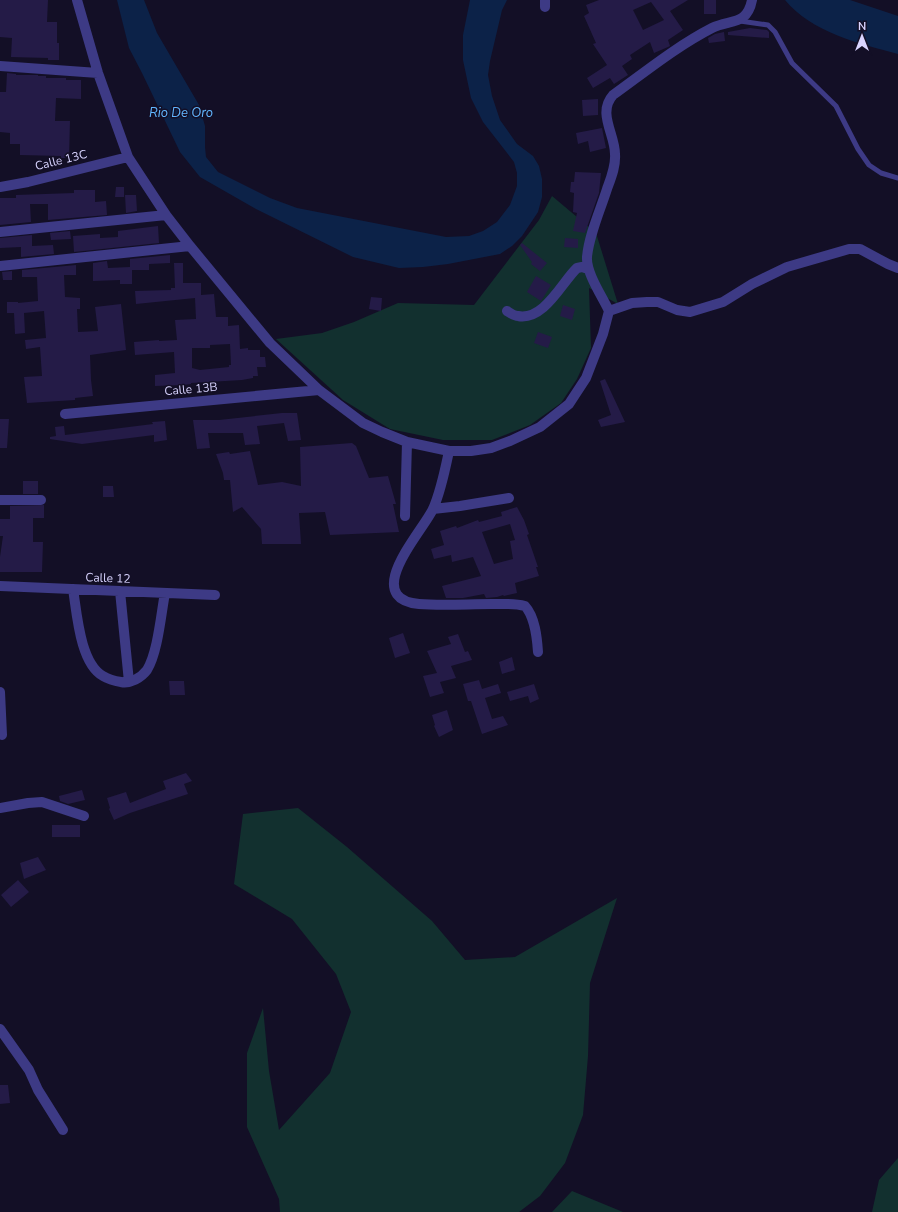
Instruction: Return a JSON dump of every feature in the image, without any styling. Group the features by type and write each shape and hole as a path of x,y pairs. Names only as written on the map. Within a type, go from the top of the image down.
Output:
{"street":[{"path":"77,0 98,73 128,157 166,215 270,343 319,390 363,422 382,432 407,442 449,451 471,451 491,448 510,441 540,426 569,404 586,378 603,334 609,311 588,269 587,258 595,224 613,172 616,153 606,110 607,101 613,95 672,53 714,27 738,20 749,11 752,0"},
{"path":"0,66 98,73"},
{"name":"Calle 13C","path":"0,186 28,182 128,157"},
{"path":"0,232 166,215"},
{"path":"0,266 190,246"},
{"path":"609,311 632,303 658,302 677,310 690,312 723,302 752,284 787,267 849,249 860,249 898,268"},
{"path":"507,311 517,316 526,317 537,313 549,303 577,268 582,267 588,269"},
{"name":"Calle 13B","path":"65,414 319,390"},
{"path":"405,516 407,442"},
{"path":"449,451 441,486 433,509 426,522 406,549 397,569 394,584 396,594 403,600 418,604 506,604 525,606 530,611 538,640 538,652"},
{"path":"433,509 509,498"},
{"path":"0,500 42,500"},
{"name":"Calle 12","path":"0,586 215,595"},
{"path":"73,589 85,653 94,668 103,676 121,682 129,682 138,678 146,671 151,662 164,593"},
{"path":"120,591 129,682"},
{"path":"0,692 2,735"},
{"path":"0,808 42,802 84,816"},
{"path":"0,1029 29,1070 38,1090 63,1130"},
{"path":"0,1045 14,1047"}],"lane":[{"path":"738,20 768,25 776,32 792,63 836,106 858,149 869,165 881,173 898,178"}],"green space":[{"path":"552,196 596,233 618,304 589,288 591,348 577,379 561,403 530,425 492,440 443,440 390,429 343,400 276,339 322,333 354,322 398,303 474,305 539,220"},
{"path":"298,808 347,847 432,921 465,960 515,957 617,898 590,983 588,1056 583,1115 565,1163 540,1196 519,1212 280,1212 279,1199 247,1127 247,1053 263,1008 269,1071 279,1130 330,1073 351,1012 336,974 292,919 234,884 243,814"},
{"path":"898,1158 898,1212 872,1212 879,1180"},
{"path":"572,1191 623,1212 552,1212"}],"water":[{"name":"Rio De Oro","path":"117,0 144,0 157,33 199,105 205,126 206,157 218,172 270,198 297,208 446,237 469,236 483,231 497,222 510,205 517,186 517,173 514,162 483,122 471,98 463,60 463,35 470,0 507,0 502,10 488,75 492,96 500,120 517,144 533,156 539,166 542,179 542,197 538,212 522,236 512,246 500,254 448,264 399,268 353,257 256,209 200,177 180,152 129,48"},
{"path":"785,0 850,0 898,16 898,54 852,41 822,29 808,21"}],"building":[{"path":"0,0 48,0 47,22 57,22 59,60 48,60 48,58 11,57 12,38 0,37"},
{"path":"599,0 688,0 670,11 683,30 668,40 670,46 654,53 650,42 630,55 632,59 622,66 628,75 614,84 610,78 593,88 587,78 607,65 593,44 596,43 584,16 589,13 586,5","holes":["651,2 664,20 643,30 633,10"]},
{"path":"704,0 716,0 716,14 704,14"},
{"path":"750,28 767,30 769,32 769,38 728,35 728,32"},
{"path":"724,32 725,41 709,43 708,38 715,34"},
{"path":"7,73 16,75 46,76 46,78 66,78 66,80 81,80 81,99 56,98 55,121 70,121 69,158 61,158 61,156 20,155 20,144 10,144 10,133 0,132 0,92 6,92"},
{"path":"598,99 598,115 583,116 582,100"},
{"path":"602,128 606,148 590,152 588,141 578,144 576,133"},
{"path":"575,172 601,173 599,193 585,233 573,231 577,213 573,212 574,193 570,192 571,182 574,182"},
{"path":"116,187 124,187 124,197 115,197"},
{"path":"74,190 95,190 95,202 106,201 107,215 48,220 48,204 30,204 31,222 0,225 0,198 16,198 16,195 74,193"},
{"path":"125,195 136,195 137,211 126,213"},
{"path":"158,226 159,243 74,252 73,236 100,234 100,238 118,237 118,231"},
{"path":"70,231 71,239 51,240 50,233"},
{"path":"32,235 32,246 53,245 54,254 21,257 21,247 0,248 0,238"},
{"path":"565,238 578,239 578,248 564,247"},
{"path":"522,243 547,263 540,271 531,264 532,262 520,245"},
{"path":"170,255 170,263 149,264 149,270 132,270 132,284 120,284 120,280 93,281 93,263 107,261 108,268 130,267 130,259"},
{"path":"174,263 183,263 183,283 201,283 201,295 214,294 216,317 228,317 228,326 239,325 240,349 248,348 248,350 260,350 260,357 265,357 266,367 257,367 258,376 253,376 253,378 242,380 155,386 155,375 175,373 174,352 135,355 134,342 177,340 175,320 196,319 195,298 136,304 135,291 171,290 171,288 175,288","holes":["230,344 231,365 229,365 229,367 200,370 192,368 192,348 210,348 210,345"]},
{"path":"76,265 76,275 64,275 65,297 80,298 80,309 77,309 78,332 98,331 95,307 121,304 126,350 90,355 93,396 75,398 75,400 27,403 24,377 42,376 40,347 26,349 25,340 46,338 44,311 24,313 25,333 15,334 14,313 7,313 7,302 18,303 38,301 37,277 22,277 22,270"},
{"path":"12,271 12,280 3,280 2,272"},
{"path":"536,276 551,285 541,301 527,292"},
{"path":"371,297 382,298 381,311 369,309"},
{"path":"563,305 575,309 572,320 560,316"},
{"path":"538,332 552,337 548,348 534,343"},
{"path":"605,379 625,422 601,427 598,420 611,415 600,381"},
{"path":"282,413 297,413 301,440 288,441 284,423 257,426 260,444 245,445 243,433 208,433 210,448 197,449 193,420 219,420"},
{"path":"0,419 9,419 7,448 0,448"},
{"path":"165,421 167,440 154,442 154,435 82,444 50,439 50,437 56,436 55,427 64,426 65,435 153,424 152,422"},
{"path":"352,443 356,446 369,478 388,476 396,504 393,504 399,532 330,535 325,512 299,513 301,544 262,544 261,529 242,507 233,512 230,480 224,480 216,454 229,452 230,454 250,451 258,485 282,482 301,486 300,447"},
{"path":"23,481 38,481 38,494 23,494"},
{"path":"103,486 113,486 114,497 103,497"},
{"path":"44,505 44,518 33,518 33,542 43,542 42,572 0,572 0,557 3,536 0,536 0,519 10,519 10,506"},
{"path":"517,507 529,534 527,535 538,567 536,567 539,576 515,583 517,593 486,598 484,594 463,598 446,598 442,586 481,576 473,557 452,562 451,555 434,559 431,549 444,545 440,531 456,526 457,528 478,520 479,522 502,516 501,512","holes":["510,524 515,540 510,541 513,559 494,564 482,532"]},
{"path":"403,633 410,653 395,658 389,638"},
{"path":"458,634 465,652 468,651 472,660 451,666 456,678 440,682 444,693 430,697 423,676 437,673 427,651 451,644 448,637"},
{"path":"512,657 515,670 502,674 499,662"},
{"path":"479,680 482,689 498,684 501,693 485,698 492,719 503,716 508,725 482,734 471,701 468,701 463,684"},
{"path":"169,681 184,681 185,695 170,695"},
{"path":"534,684 539,699 530,703 528,696 510,701 507,692"},
{"path":"447,710 453,730 439,737 434,726 432,715"},
{"path":"186,773 192,781 184,784 188,794 130,813 114,820 109,809 107,798 126,792 130,803 166,789 163,781"},
{"path":"82,790 85,800 68,804 60,801 59,796"},
{"path":"52,825 80,825 80,837 52,837"},
{"path":"38,857 46,870 24,879 20,863"},
{"path":"18,880 29,892 11,907 1,895"},
{"path":"0,1085 8,1085 10,1103 0,1104"}]}
